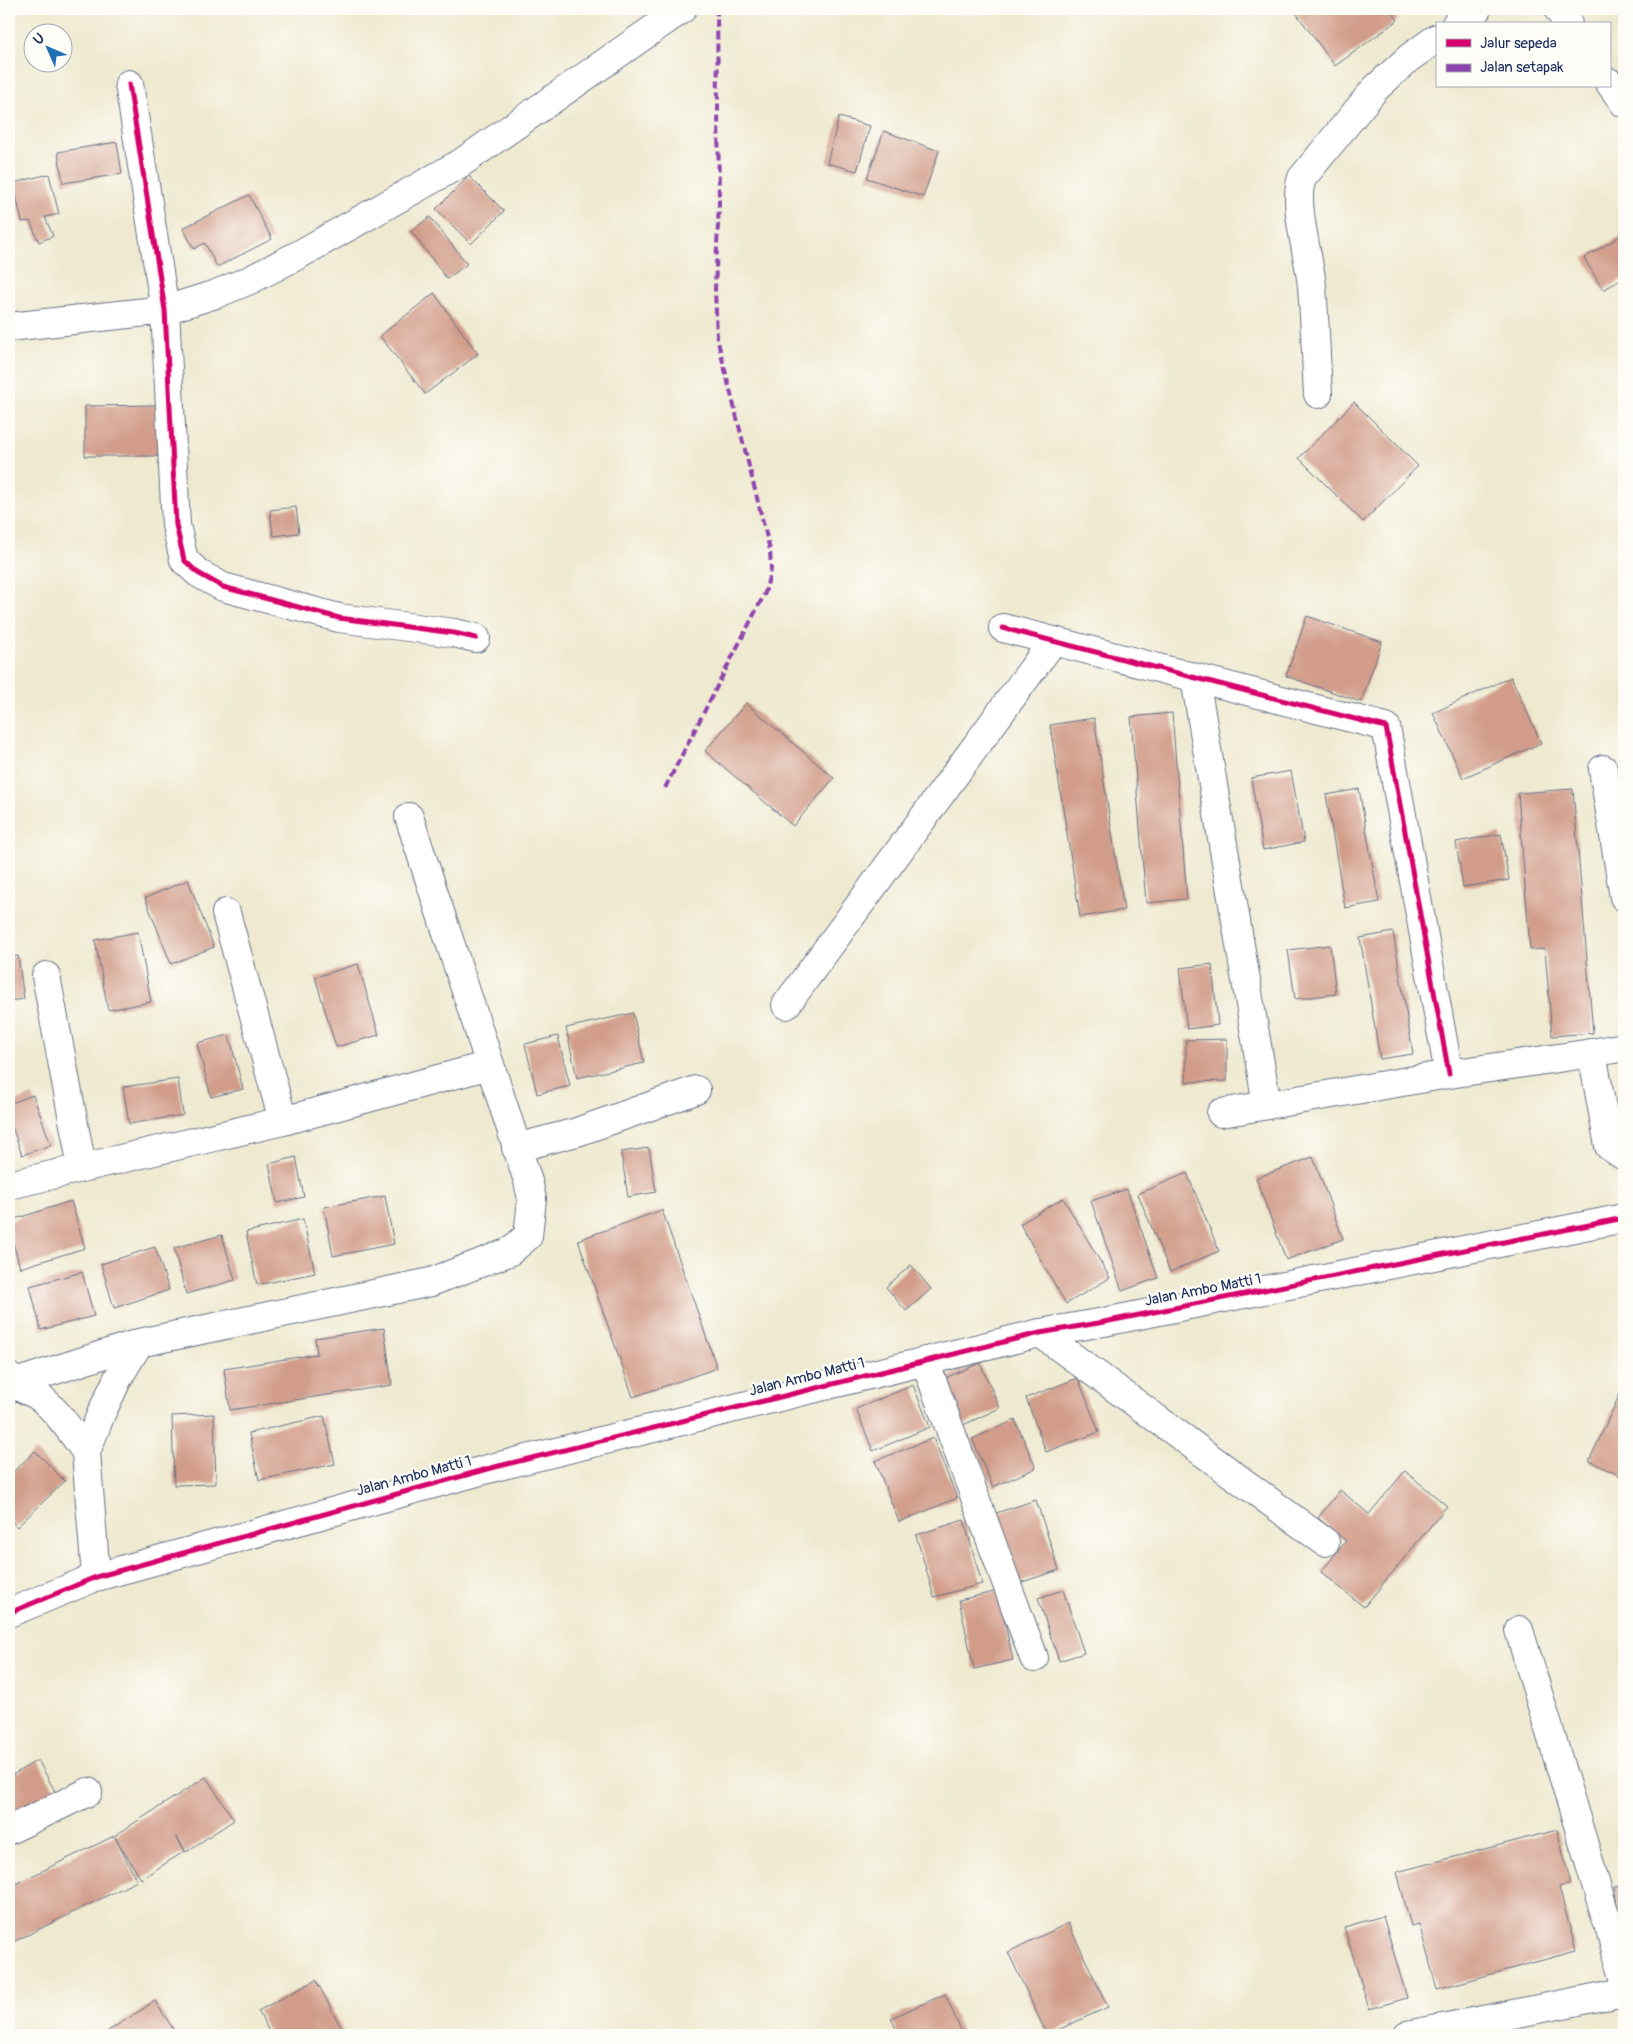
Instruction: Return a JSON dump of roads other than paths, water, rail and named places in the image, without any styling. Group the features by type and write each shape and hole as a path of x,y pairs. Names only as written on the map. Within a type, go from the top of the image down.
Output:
{"street":[{"path":"9,327 166,310 216,294 250,280 300,254 461,163 682,9"},
{"path":"1459,22 1477,9"},
{"path":"1558,9 1567,22"},
{"path":"1318,394 1312,286 1299,185 1302,178 1375,89 1410,58 1436,39"},
{"path":"1610,83 1624,103"},
{"path":"129,84 166,310 176,525 184,560 198,573 222,587 339,618 454,633 476,638"},
{"path":"1003,628 1386,727 1448,1074"},
{"path":"786,1005 1053,641"},
{"path":"1195,678 1267,1105"},
{"path":"1604,769 1617,808 1624,897"},
{"path":"10,1382 140,1343 431,1282 509,1252 528,1236 532,1199 528,1181 409,818"},
{"path":"226,913 283,1121"},
{"path":"46,976 82,1167"},
{"path":"1221,1113 1448,1074 1624,1047"},
{"path":"1592,1053 1609,1146 1624,1156"},
{"path":"9,1185 283,1121 490,1065"},
{"path":"516,1148 577,1132 696,1090"},
{"name":"Jalan Ambo Matti 1","path":"9,1613 96,1577 496,1467 925,1361 1040,1333 1104,1322 1624,1218"},
{"path":"1040,1333 1325,1542"},
{"path":"96,1577 86,1452 118,1378 140,1343"},
{"path":"925,1361 1034,1658"},
{"path":"10,1382 40,1397 65,1424 86,1452"},
{"path":"1519,1630 1624,1977"},
{"path":"9,1830 88,1792"},
{"path":"1407,2035 1624,1992"}]}
